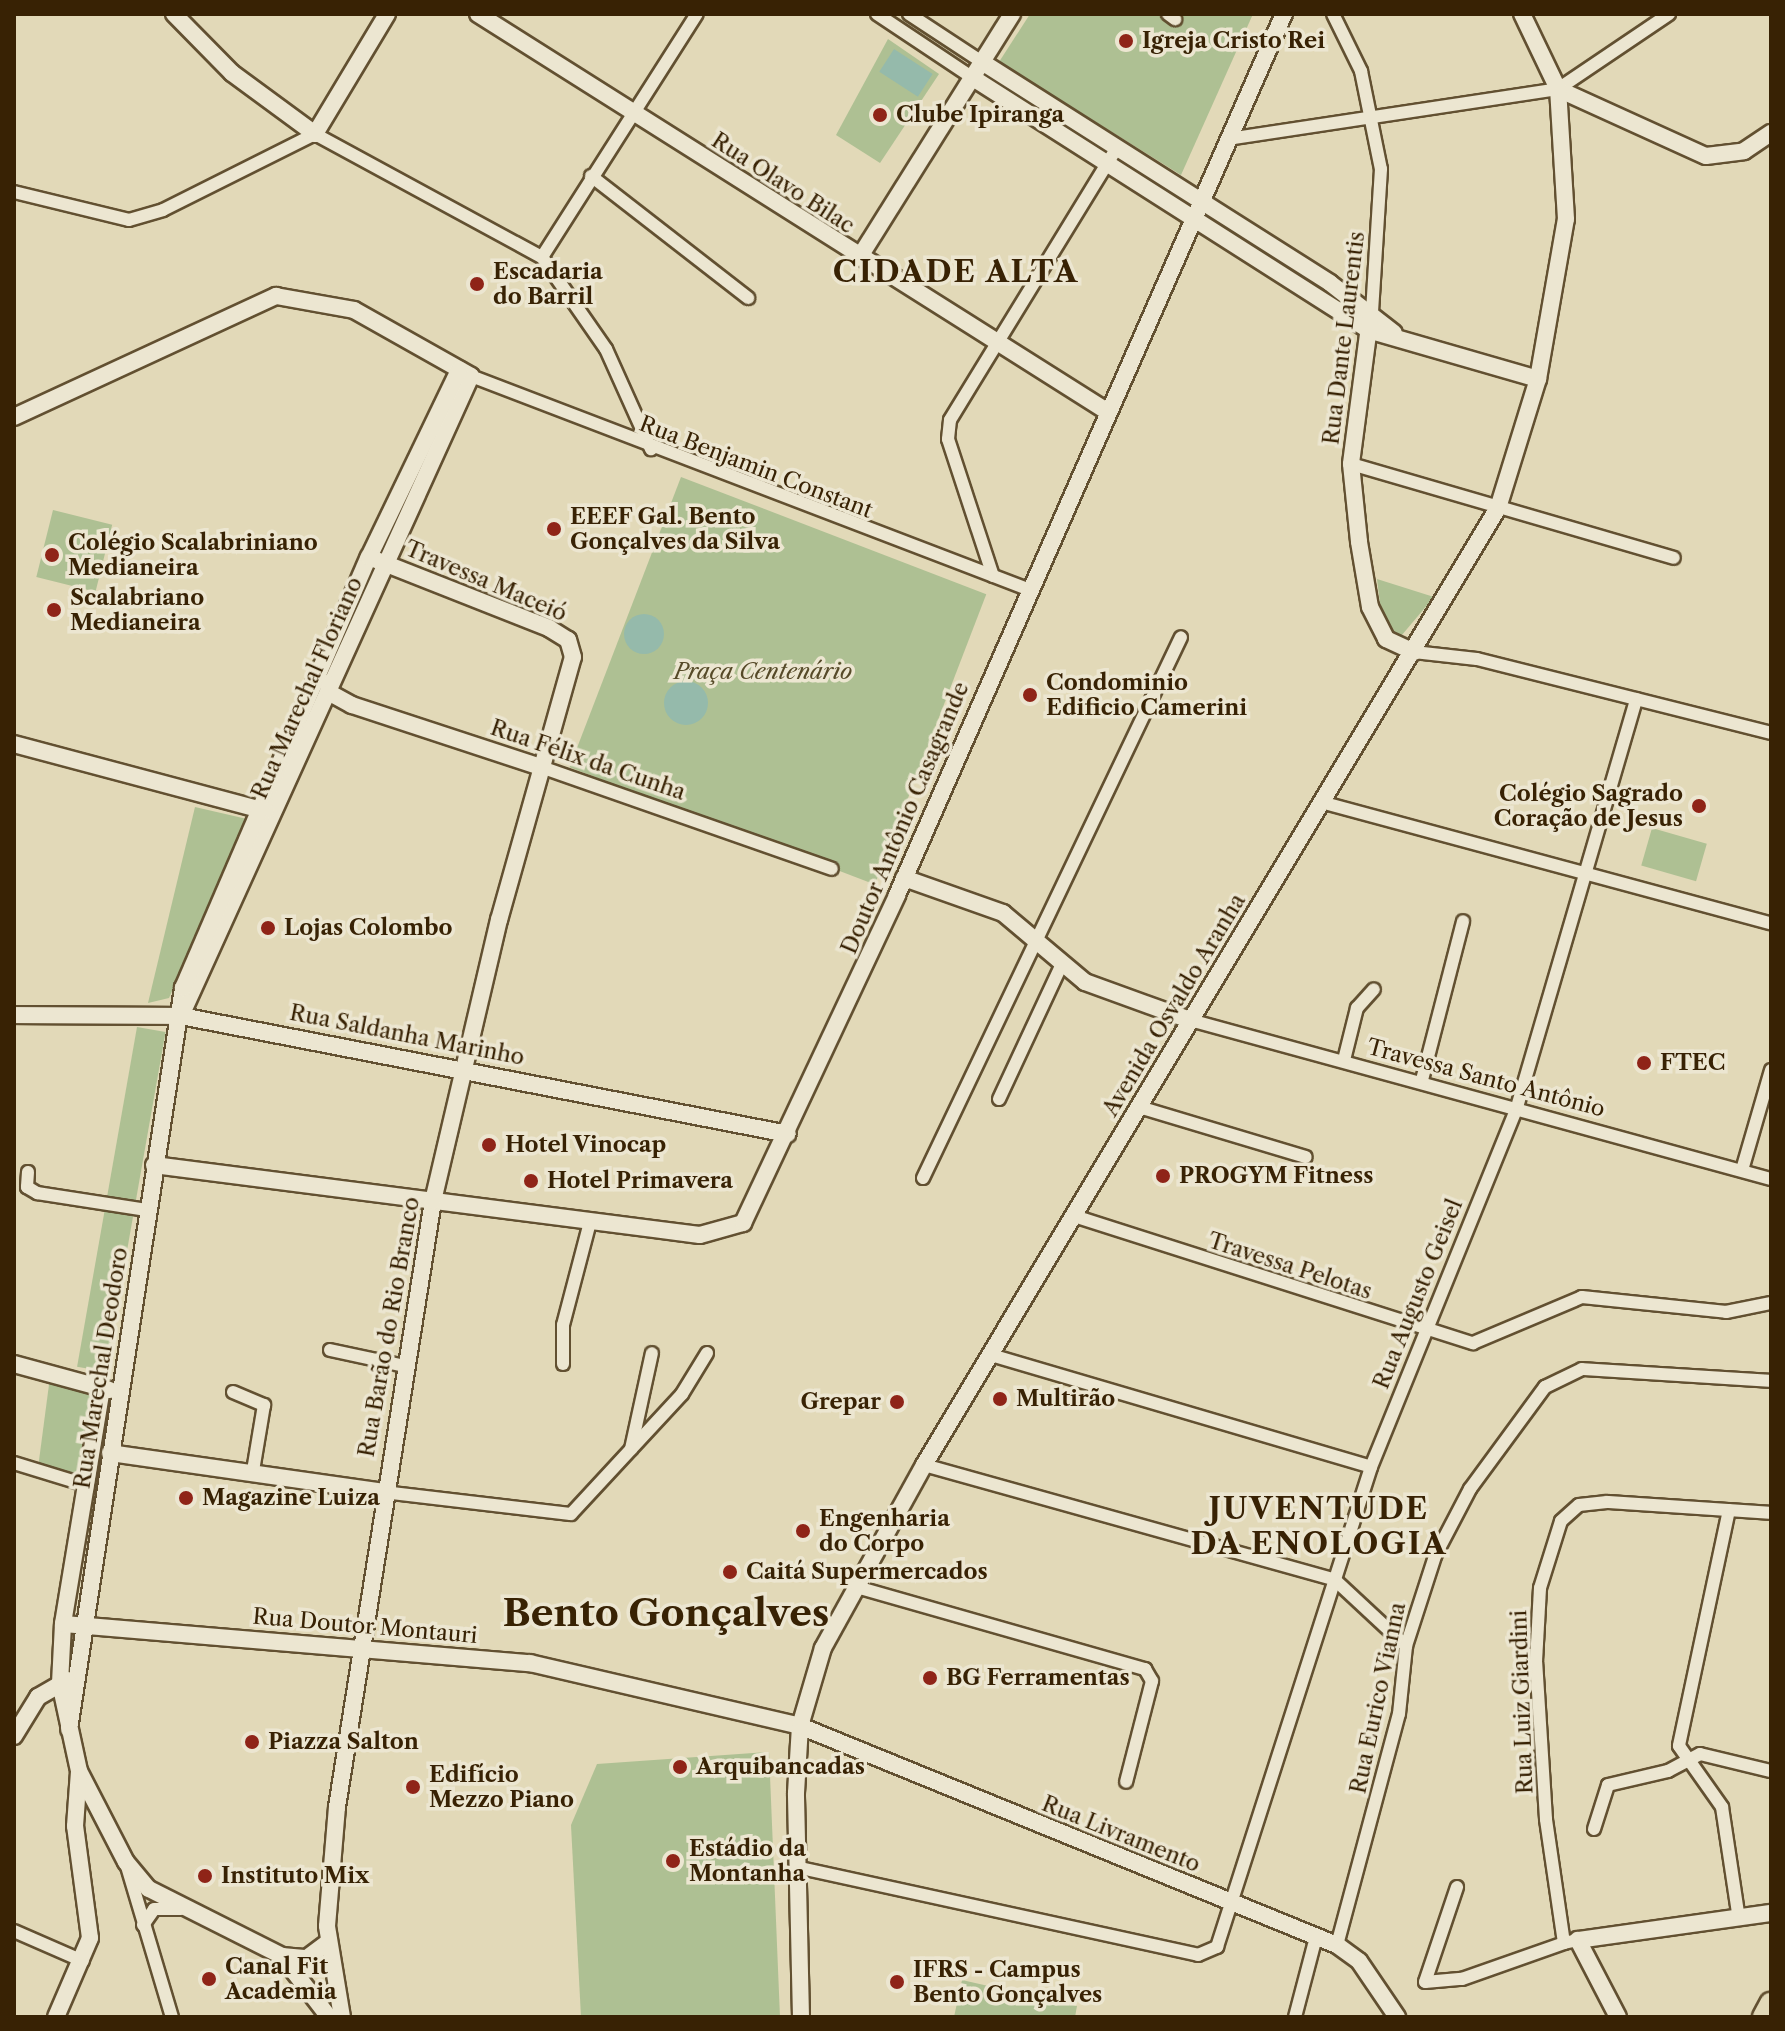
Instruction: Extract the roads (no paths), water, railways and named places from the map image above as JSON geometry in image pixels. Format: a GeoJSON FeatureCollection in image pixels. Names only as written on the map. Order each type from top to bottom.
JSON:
{"type":"FeatureCollection","features":[{"type":"Feature","properties":{"kind":"highway"},"geometry":{"type":"LineString","coordinates":[[1764,2017],[1771,2004]]}},
{"type":"Feature","properties":{"kind":"main road"},"geometry":{"type":"LineString","coordinates":[[174,14],[232,73],[315,134],[387,14]]}},
{"type":"Feature","properties":{"kind":"main road","name":"Rua Olavo Bilac"},"geometry":{"type":"LineString","coordinates":[[478,14],[859,258],[1108,412]]}},
{"type":"Feature","properties":{"kind":"main road"},"geometry":{"type":"LineString","coordinates":[[859,258],[1012,14]]}},
{"type":"Feature","properties":{"kind":"main road","name":"Avenida Osvaldo Aranha"},"geometry":{"type":"LineString","coordinates":[[801,2017],[796,1867],[800,1726],[823,1648],[853,1586],[924,1465],[1498,508],[1538,379],[1566,219],[1558,89],[1522,14]]}},
{"type":"Feature","properties":{"kind":"main road","name":"Doutor Antônio Casagrande"},"geometry":{"type":"LineString","coordinates":[[590,1222],[728,1232],[753,1210],[904,878],[1280,16]]}},
{"type":"Feature","properties":{"kind":"main road"},"geometry":{"type":"LineString","coordinates":[[982,62],[1107,163],[1191,220],[1368,330],[1394,333],[1538,379]]}},
{"type":"Feature","properties":{"kind":"main road"},"geometry":{"type":"LineString","coordinates":[[973,78],[1117,148],[1372,311],[1394,333]]}},
{"type":"Feature","properties":{"kind":"main road"},"geometry":{"type":"LineString","coordinates":[[1558,89],[1706,156],[1744,151],[1771,133]]}},
{"type":"Feature","properties":{"kind":"main road"},"geometry":{"type":"LineString","coordinates":[[14,417],[276,296],[354,310],[465,373]]}},
{"type":"Feature","properties":{"kind":"main road","name":"Rua Dante Laurentis"},"geometry":{"type":"LineString","coordinates":[[1372,311],[1351,464],[1370,607],[1386,639],[1414,652]]}},
{"type":"Feature","properties":{"kind":"main road","name":"Rua Marechal Floriano"},"geometry":{"type":"LineString","coordinates":[[181,1016],[267,811],[326,655],[369,557],[465,373]]}},
{"type":"Feature","properties":{"kind":"main road","name":"Rua Marechal Floriano"},"geometry":{"type":"LineString","coordinates":[[181,1016],[182,995],[267,811],[330,693],[465,373]]}},
{"type":"Feature","properties":{"kind":"main road","name":"Travessa Maceió"},"geometry":{"type":"LineString","coordinates":[[369,557],[549,628],[568,640],[573,657]]}},
{"type":"Feature","properties":{"kind":"main road"},"geometry":{"type":"LineString","coordinates":[[326,655],[330,693]]}},
{"type":"Feature","properties":{"kind":"main road","name":"Rua Barão do Rio Branco"},"geometry":{"type":"LineString","coordinates":[[342,2017],[328,1942],[358,1647],[383,1492],[433,1201],[461,1067],[573,657]]}},
{"type":"Feature","properties":{"kind":"main road","name":"Rua Félix da Cunha"},"geometry":{"type":"LineString","coordinates":[[330,693],[541,767]]}},
{"type":"Feature","properties":{"kind":"main road"},"geometry":{"type":"LineString","coordinates":[[14,744],[267,811]]}},
{"type":"Feature","properties":{"kind":"main road"},"geometry":{"type":"LineString","coordinates":[[904,878],[1003,913],[1038,938],[1061,966],[1190,1020]]}},
{"type":"Feature","properties":{"kind":"main road","name":"Rua Saldanha Marinho"},"geometry":{"type":"LineString","coordinates":[[14,1015],[181,1016],[461,1067],[788,1134]]}},
{"type":"Feature","properties":{"kind":"main road","name":"Rua Marechal Deodoro"},"geometry":{"type":"LineString","coordinates":[[69,1729],[154,1165],[181,1016]]}},
{"type":"Feature","properties":{"kind":"main road"},"geometry":{"type":"LineString","coordinates":[[154,1165],[590,1222]]}},
{"type":"Feature","properties":{"kind":"main road"},"geometry":{"type":"LineString","coordinates":[[14,1364],[119,1391]]}},
{"type":"Feature","properties":{"kind":"main road","name":"Rua Marechal Deodoro"},"geometry":{"type":"LineString","coordinates":[[102,1388],[63,1624],[60,1683],[79,1771],[126,1862]]}},
{"type":"Feature","properties":{"kind":"main road"},"geometry":{"type":"LineString","coordinates":[[110,1453],[253,1471],[383,1492]]}},
{"type":"Feature","properties":{"kind":"main road","name":"Rua Doutor Montauri"},"geometry":{"type":"LineString","coordinates":[[63,1624],[358,1647],[561,1667],[800,1726]]}},
{"type":"Feature","properties":{"kind":"main road"},"geometry":{"type":"LineString","coordinates":[[14,1736],[38,1697],[60,1683],[79,1676]]}},
{"type":"Feature","properties":{"kind":"main road","name":"Rua Livramento"},"geometry":{"type":"LineString","coordinates":[[800,1726],[1337,1945],[1359,1961],[1397,2017]]}},
{"type":"Feature","properties":{"kind":"main road"},"geometry":{"type":"LineString","coordinates":[[56,2017],[83,1961],[91,1914],[76,1834],[79,1771]]}},
{"type":"Feature","properties":{"kind":"main road"},"geometry":{"type":"LineString","coordinates":[[126,1862],[181,1909],[282,1956],[307,1958],[328,1942]]}},
{"type":"Feature","properties":{"kind":"main road"},"geometry":{"type":"LineString","coordinates":[[1618,2017],[1571,1942],[1759,1917]]}},
{"type":"Feature","properties":{"kind":"main road"},"geometry":{"type":"LineString","coordinates":[[282,1956],[329,2017]]}},
{"type":"Feature","properties":{"kind":"street"},"geometry":{"type":"LineString","coordinates":[[542,257],[697,14]]}},
{"type":"Feature","properties":{"kind":"street"},"geometry":{"type":"LineString","coordinates":[[877,14],[973,78]]}},
{"type":"Feature","properties":{"kind":"street"},"geometry":{"type":"LineString","coordinates":[[909,14],[982,62]]}},
{"type":"Feature","properties":{"kind":"street","name":"Rua Dante Laurentis"},"geometry":{"type":"LineString","coordinates":[[1333,14],[1361,71],[1373,119],[1381,208],[1372,311]]}},
{"type":"Feature","properties":{"kind":"street"},"geometry":{"type":"LineString","coordinates":[[1228,139],[1558,89],[1669,14]]}},
{"type":"Feature","properties":{"kind":"street"},"geometry":{"type":"LineString","coordinates":[[14,192],[129,220],[163,210],[315,134],[542,257],[606,349],[651,449]]}},
{"type":"Feature","properties":{"kind":"street"},"geometry":{"type":"LineString","coordinates":[[993,576],[948,439],[955,403],[1117,148]]}},
{"type":"Feature","properties":{"kind":"street"},"geometry":{"type":"LineString","coordinates":[[591,176],[748,298]]}},
{"type":"Feature","properties":{"kind":"street","name":"Rua Benjamin Constant"},"geometry":{"type":"LineString","coordinates":[[465,373],[651,449],[1030,590]]}},
{"type":"Feature","properties":{"kind":"street"},"geometry":{"type":"LineString","coordinates":[[1351,464],[1674,558]]}},
{"type":"Feature","properties":{"kind":"street"},"geometry":{"type":"LineString","coordinates":[[923,1178],[1181,637]]}},
{"type":"Feature","properties":{"kind":"street"},"geometry":{"type":"LineString","coordinates":[[1414,652],[1477,659],[1771,733]]}},
{"type":"Feature","properties":{"kind":"street","name":"Rua Augusto Geisel"},"geometry":{"type":"LineString","coordinates":[[796,1867],[1198,1955],[1217,1947],[1236,1904],[1371,1467],[1423,1332],[1517,1107],[1636,699]]}},
{"type":"Feature","properties":{"kind":"street","name":"Rua Félix da Cunha"},"geometry":{"type":"LineString","coordinates":[[541,767],[832,869]]}},
{"type":"Feature","properties":{"kind":"street"},"geometry":{"type":"LineString","coordinates":[[1321,802],[1588,871],[1771,923]]}},
{"type":"Feature","properties":{"kind":"street"},"geometry":{"type":"LineString","coordinates":[[1422,1080],[1463,921]]}},
{"type":"Feature","properties":{"kind":"street"},"geometry":{"type":"LineString","coordinates":[[999,1099],[1061,966]]}},
{"type":"Feature","properties":{"kind":"street"},"geometry":{"type":"LineString","coordinates":[[1344,1060],[1357,1008],[1374,989]]}},
{"type":"Feature","properties":{"kind":"street","name":"Travessa Santo Antônio"},"geometry":{"type":"LineString","coordinates":[[1190,1020],[1422,1080],[1771,1179]]}},
{"type":"Feature","properties":{"kind":"street"},"geometry":{"type":"LineString","coordinates":[[1742,1170],[1771,1070]]}},
{"type":"Feature","properties":{"kind":"street"},"geometry":{"type":"LineString","coordinates":[[1139,1107],[1306,1157]]}},
{"type":"Feature","properties":{"kind":"street"},"geometry":{"type":"LineString","coordinates":[[28,1172],[27,1187],[37,1193],[147,1210]]}},
{"type":"Feature","properties":{"kind":"street","name":"Travessa Pelotas"},"geometry":{"type":"LineString","coordinates":[[1074,1216],[1423,1332],[1485,1342],[1582,1297],[1726,1312],[1771,1303]]}},
{"type":"Feature","properties":{"kind":"street"},"geometry":{"type":"LineString","coordinates":[[563,1364],[563,1325],[590,1222]]}},
{"type":"Feature","properties":{"kind":"street"},"geometry":{"type":"LineString","coordinates":[[330,1350],[405,1366]]}},
{"type":"Feature","properties":{"kind":"street"},"geometry":{"type":"LineString","coordinates":[[631,1452],[652,1353]]}},
{"type":"Feature","properties":{"kind":"street"},"geometry":{"type":"LineString","coordinates":[[383,1492],[571,1514],[631,1452],[707,1353]]}},
{"type":"Feature","properties":{"kind":"street"},"geometry":{"type":"LineString","coordinates":[[991,1355],[1371,1467]]}},
{"type":"Feature","properties":{"kind":"street","name":"Rua Eurico Vianna"},"geometry":{"type":"LineString","coordinates":[[1337,1945],[1399,1714],[1406,1646],[1455,1514],[1559,1374],[1599,1368],[1771,1381]]}},
{"type":"Feature","properties":{"kind":"street"},"geometry":{"type":"LineString","coordinates":[[233,1392],[264,1405],[253,1471]]}},
{"type":"Feature","properties":{"kind":"street"},"geometry":{"type":"LineString","coordinates":[[14,1463],[86,1485]]}},
{"type":"Feature","properties":{"kind":"street"},"geometry":{"type":"LineString","coordinates":[[924,1465],[1335,1580],[1406,1646]]}},
{"type":"Feature","properties":{"kind":"street","name":"Rua Luiz Giardini"},"geometry":{"type":"LineString","coordinates":[[1571,1942],[1546,1819],[1536,1662],[1540,1588],[1553,1539],[1570,1510],[1593,1503],[1771,1513]]}},
{"type":"Feature","properties":{"kind":"street"},"geometry":{"type":"LineString","coordinates":[[1729,1510],[1680,1739],[1686,1762],[1722,1807],[1759,1917]]}},
{"type":"Feature","properties":{"kind":"street"},"geometry":{"type":"LineString","coordinates":[[853,1586],[1145,1669],[1152,1681],[1126,1782]]}},
{"type":"Feature","properties":{"kind":"street"},"geometry":{"type":"LineString","coordinates":[[1594,1829],[1608,1785],[1706,1753],[1771,1771]]}},
{"type":"Feature","properties":{"kind":"street"},"geometry":{"type":"LineString","coordinates":[[126,1862],[172,2017]]}},
{"type":"Feature","properties":{"kind":"street"},"geometry":{"type":"LineString","coordinates":[[1457,1887],[1425,1982],[1462,1979],[1571,1942]]}},
{"type":"Feature","properties":{"kind":"street"},"geometry":{"type":"LineString","coordinates":[[143,1925],[154,1909],[181,1909]]}},
{"type":"Feature","properties":{"kind":"street"},"geometry":{"type":"LineString","coordinates":[[14,1931],[83,1961]]}},
{"type":"Feature","properties":{"kind":"street"},"geometry":{"type":"LineString","coordinates":[[1295,2017],[1316,1937]]}},
{"type":"Feature","properties":{"kind":"place","name":"Igreja Cristo Rei"},"geometry":{"type":"Point","coordinates":[1126,41]}},
{"type":"Feature","properties":{"kind":"place","name":"Clube Ipiranga"},"geometry":{"type":"Point","coordinates":[880,115]}},
{"type":"Feature","properties":{"kind":"place","name":"Escadaria do Barril"},"geometry":{"type":"Point","coordinates":[477,284]}},
{"type":"Feature","properties":{"kind":"place","name":"EEEF Gal. Bento Gonçalves da Silva"},"geometry":{"type":"Point","coordinates":[554,529]}},
{"type":"Feature","properties":{"kind":"place","name":"Colégio Scalabriniano Medianeira"},"geometry":{"type":"Point","coordinates":[52,555]}},
{"type":"Feature","properties":{"kind":"place","name":"Scalabriano Medianeira"},"geometry":{"type":"Point","coordinates":[54,610]}},
{"type":"Feature","properties":{"kind":"place","name":"Condominio Edificio Camerini"},"geometry":{"type":"Point","coordinates":[1030,695]}},
{"type":"Feature","properties":{"kind":"place","name":"Colégio Sagrado Coração de Jesus"},"geometry":{"type":"Point","coordinates":[1699,806]}},
{"type":"Feature","properties":{"kind":"place","name":"Lojas Colombo"},"geometry":{"type":"Point","coordinates":[268,928]}},
{"type":"Feature","properties":{"kind":"place","name":"FTEC"},"geometry":{"type":"Point","coordinates":[1644,1063]}},
{"type":"Feature","properties":{"kind":"place","name":"Hotel Vinocap"},"geometry":{"type":"Point","coordinates":[489,1145]}},
{"type":"Feature","properties":{"kind":"place","name":"PROGYM Fitness"},"geometry":{"type":"Point","coordinates":[1163,1176]}},
{"type":"Feature","properties":{"kind":"place","name":"Hotel Primavera"},"geometry":{"type":"Point","coordinates":[531,1181]}},
{"type":"Feature","properties":{"kind":"place","name":"Multirão"},"geometry":{"type":"Point","coordinates":[1000,1399]}},
{"type":"Feature","properties":{"kind":"place","name":"Grepar"},"geometry":{"type":"Point","coordinates":[897,1402]}},
{"type":"Feature","properties":{"kind":"place","name":"Magazine Luiza"},"geometry":{"type":"Point","coordinates":[186,1498]}},
{"type":"Feature","properties":{"kind":"place","name":"Engenharia do Corpo"},"geometry":{"type":"Point","coordinates":[803,1531]}},
{"type":"Feature","properties":{"kind":"place","name":"Caitá Supermercados"},"geometry":{"type":"Point","coordinates":[730,1572]}},
{"type":"Feature","properties":{"kind":"place","name":"BG Ferramentas"},"geometry":{"type":"Point","coordinates":[930,1678]}},
{"type":"Feature","properties":{"kind":"place","name":"Piazza Salton"},"geometry":{"type":"Point","coordinates":[252,1742]}},
{"type":"Feature","properties":{"kind":"place","name":"Arquibancadas"},"geometry":{"type":"Point","coordinates":[680,1767]}},
{"type":"Feature","properties":{"kind":"place","name":"Edifício Mezzo Piano"},"geometry":{"type":"Point","coordinates":[413,1787]}},
{"type":"Feature","properties":{"kind":"place","name":"Estádio da Montanha"},"geometry":{"type":"Point","coordinates":[673,1861]}},
{"type":"Feature","properties":{"kind":"place","name":"Instituto Mix"},"geometry":{"type":"Point","coordinates":[205,1876]}},
{"type":"Feature","properties":{"kind":"place","name":"Canal Fit Academia"},"geometry":{"type":"Point","coordinates":[209,1979]}},
{"type":"Feature","properties":{"kind":"place","name":"IFRS - Campus Bento Gonçalves"},"geometry":{"type":"Point","coordinates":[897,1982]}},
{"type":"Feature","properties":{"kind":"district","name":"CIDADE ALTA"},"geometry":{"type":"Point","coordinates":[956,272]}},
{"type":"Feature","properties":{"kind":"district","name":"JUVENTUDE DA ENOLOGIA"},"geometry":{"type":"Point","coordinates":[1319,1526]}},
{"type":"Feature","properties":{"kind":"district","name":"Bento Gonçalves"},"geometry":{"type":"Point","coordinates":[666,1613]}},
{"type":"Feature","properties":{"kind":"park label","name":"Praça Centenário"},"geometry":{"type":"Point","coordinates":[763,672]}}]}
